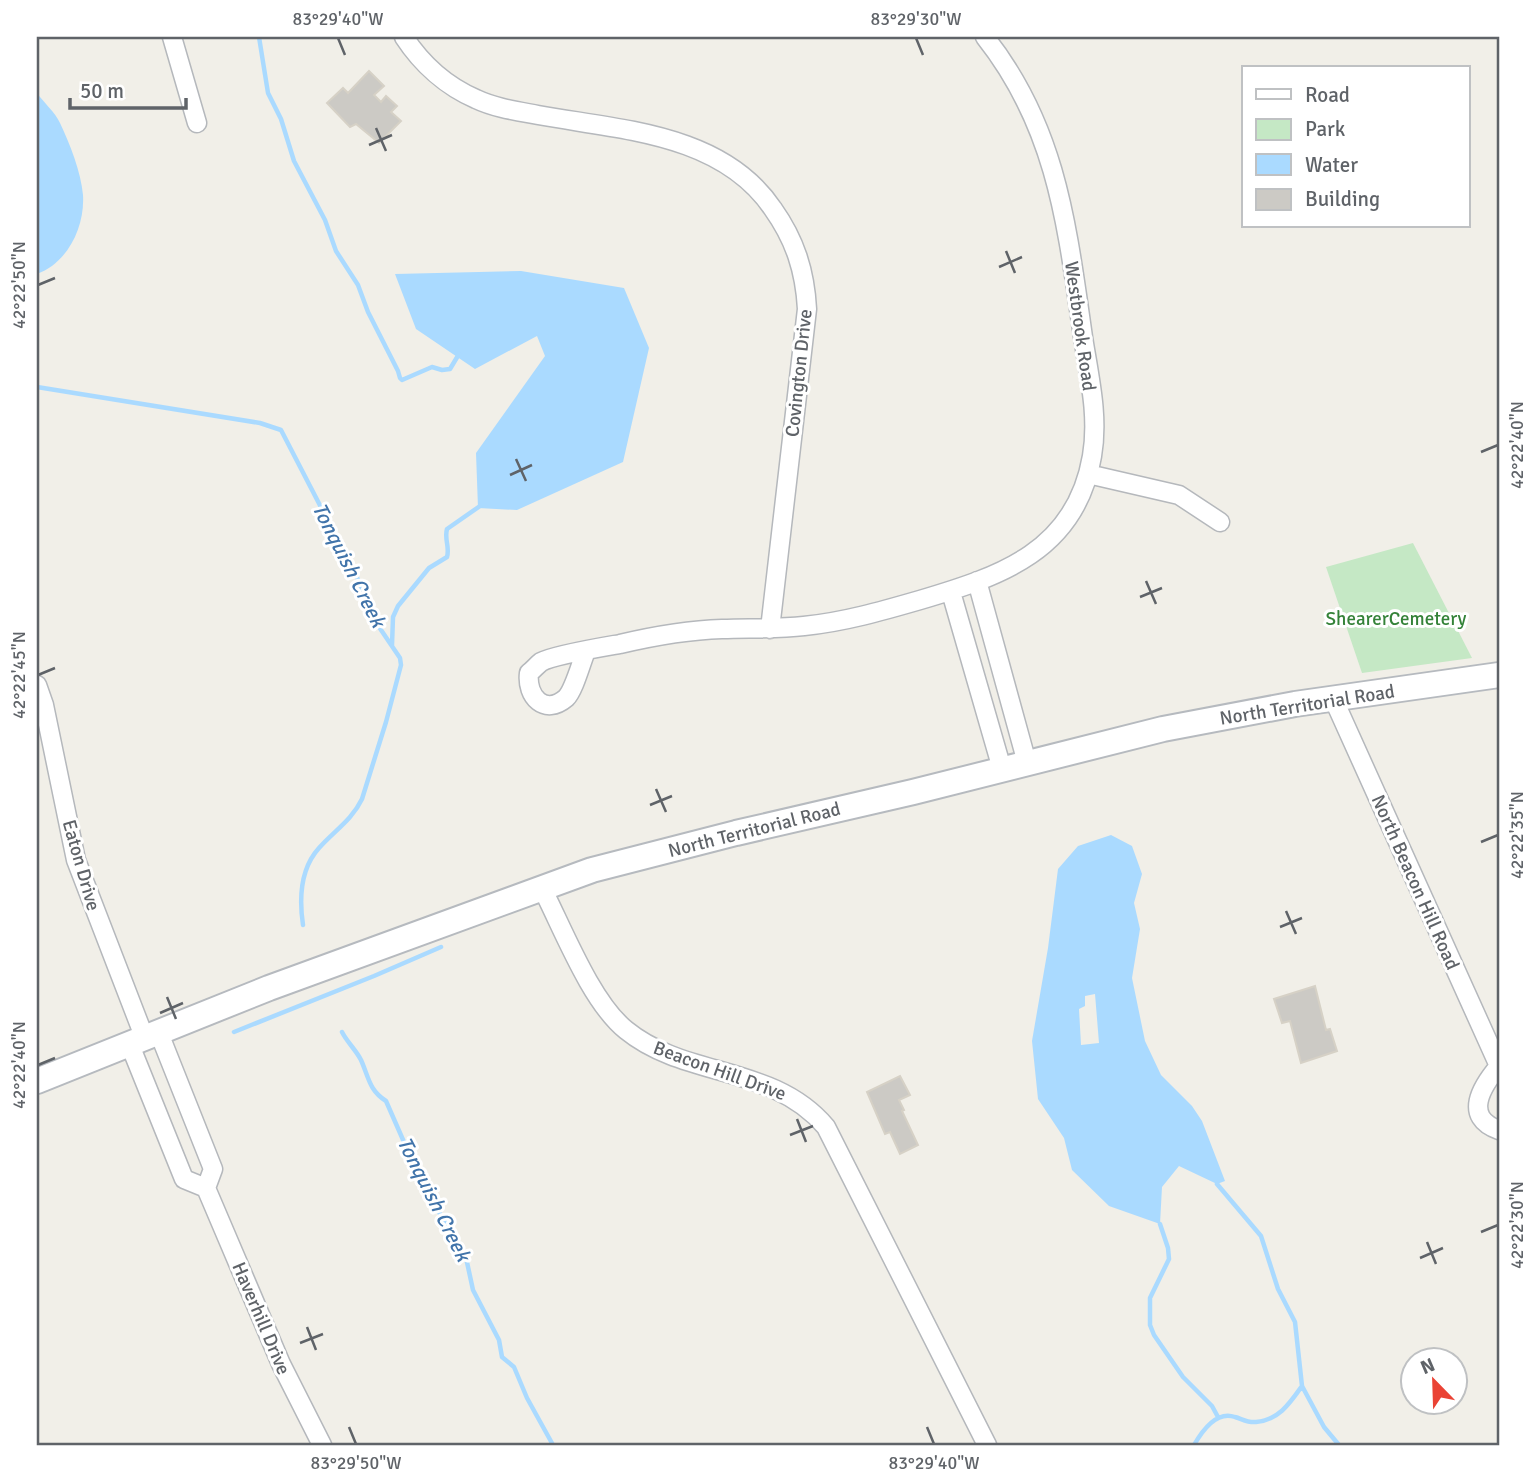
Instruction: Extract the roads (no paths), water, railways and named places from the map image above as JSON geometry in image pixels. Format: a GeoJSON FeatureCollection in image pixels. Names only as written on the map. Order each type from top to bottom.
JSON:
{"type":"FeatureCollection","features":[{"type":"Feature","properties":{"kind":"main road","name":"North Territorial Road"},"geometry":{"type":"LineString","coordinates":[[37,1081],[269,988],[592,870],[736,832],[1163,729],[1333,698],[1499,675]]}},
{"type":"Feature","properties":{"kind":"street"},"geometry":{"type":"LineString","coordinates":[[172,37],[197,123]]}},
{"type":"Feature","properties":{"kind":"street","name":"Covington Drive"},"geometry":{"type":"LineString","coordinates":[[404,37],[434,72],[450,85],[477,100],[507,109],[667,139],[700,149],[748,180],[768,200],[784,224],[802,266],[807,309],[770,629]]}},
{"type":"Feature","properties":{"kind":"street","name":"Westbrook Road"},"geometry":{"type":"LineString","coordinates":[[586,651],[685,632],[770,629],[839,622],[951,592],[1010,568],[1046,542],[1071,510],[1088,474],[1094,443],[1094,414],[1071,259],[1056,179],[1032,112],[1015,80],[985,37]]}},
{"type":"Feature","properties":{"kind":"street"},"geometry":{"type":"LineString","coordinates":[[1088,474],[1179,495],[1220,522]]}},
{"type":"Feature","properties":{"kind":"street"},"geometry":{"type":"LineString","coordinates":[[977,581],[1027,763]]}},
{"type":"Feature","properties":{"kind":"street"},"geometry":{"type":"LineString","coordinates":[[951,592],[1002,769]]}},
{"type":"Feature","properties":{"kind":"street","name":"Eaton Drive"},"geometry":{"type":"LineString","coordinates":[[37,685],[44,705],[76,860],[145,1039]]}},
{"type":"Feature","properties":{"kind":"street","name":"North Beacon Hill Road"},"geometry":{"type":"LineString","coordinates":[[1333,698],[1499,1066],[1480,1093],[1479,1111],[1488,1126],[1499,1130]]}},
{"type":"Feature","properties":{"kind":"street","name":"Beacon Hill Drive"},"geometry":{"type":"LineString","coordinates":[[542,888],[595,993],[608,1013],[625,1030],[672,1055],[784,1092],[807,1107],[826,1127],[987,1445]]}},
{"type":"Feature","properties":{"kind":"street"},"geometry":{"type":"LineString","coordinates":[[145,1039],[184,1179],[206,1188]]}},
{"type":"Feature","properties":{"kind":"street","name":"Haverhill Drive"},"geometry":{"type":"LineString","coordinates":[[145,1039],[213,1169],[206,1188],[281,1364],[322,1445]]}},
{"type":"Feature","properties":{"kind":"water"},"geometry":{"type":"Polygon","coordinates":[[[37,93],[64,131],[82,186],[83,207],[72,243],[57,262],[37,274],[37,93]]]}},
{"type":"Feature","properties":{"kind":"water"},"geometry":{"type":"Polygon","coordinates":[[[521,271],[624,288],[649,348],[623,462],[517,510],[478,508],[476,453],[545,356],[537,336],[475,369],[416,329],[395,274],[521,271]]]}},
{"type":"Feature","properties":{"kind":"water"},"geometry":{"type":"Polygon","coordinates":[[[1111,835],[1132,846],[1142,874],[1134,903],[1140,929],[1132,978],[1145,1041],[1161,1075],[1192,1106],[1202,1121],[1225,1181],[1217,1184],[1179,1166],[1162,1187],[1160,1224],[1109,1206],[1072,1170],[1064,1138],[1038,1099],[1032,1041],[1058,869],[1078,846],[1111,835]],[[1095,994],[1085,996],[1085,1006],[1079,1009],[1081,1045],[1099,1043],[1095,994]]]}},
{"type":"Feature","properties":{"kind":"waterway"},"geometry":{"type":"LineString","coordinates":[[259,37],[268,93],[281,119],[294,161],[325,220],[336,251],[358,285],[400,378],[402,380],[432,367],[450,369],[459,354]]}},
{"type":"Feature","properties":{"kind":"waterway","name":"Tonquish Creek"},"geometry":{"type":"LineString","coordinates":[[37,387],[260,423],[281,430],[355,573],[377,624],[400,658],[401,665],[386,722],[362,799],[348,819],[319,848],[308,865],[301,894],[303,925]]}},
{"type":"Feature","properties":{"kind":"waterway"},"geometry":{"type":"LineString","coordinates":[[392,645],[393,617],[398,606],[429,568],[447,557],[447,529],[480,506]]}},
{"type":"Feature","properties":{"kind":"waterway"},"geometry":{"type":"LineString","coordinates":[[234,1032],[441,947]]}},
{"type":"Feature","properties":{"kind":"waterway","name":"Tonquish Creek"},"geometry":{"type":"LineString","coordinates":[[342,1032],[361,1060],[373,1088],[386,1101],[425,1190],[465,1253],[473,1290],[499,1340],[502,1357],[514,1367],[527,1398],[553,1445]]}},
{"type":"Feature","properties":{"kind":"waterway"},"geometry":{"type":"LineString","coordinates":[[1217,1184],[1261,1236],[1278,1289],[1295,1322],[1302,1386],[1324,1427],[1339,1445]]}},
{"type":"Feature","properties":{"kind":"waterway"},"geometry":{"type":"LineString","coordinates":[[1160,1224],[1169,1259],[1150,1298],[1150,1325],[1183,1377],[1212,1406],[1218,1417]]}},
{"type":"Feature","properties":{"kind":"waterway","name":"Tonquish Creek"},"geometry":{"type":"LineString","coordinates":[[1194,1445],[1205,1428],[1222,1416],[1253,1422],[1271,1418],[1288,1404],[1302,1386]]}},
{"type":"Feature","properties":{"kind":"park label","name":"ShearerCemetery"},"geometry":{"type":"Point","coordinates":[1396,618]}}]}
